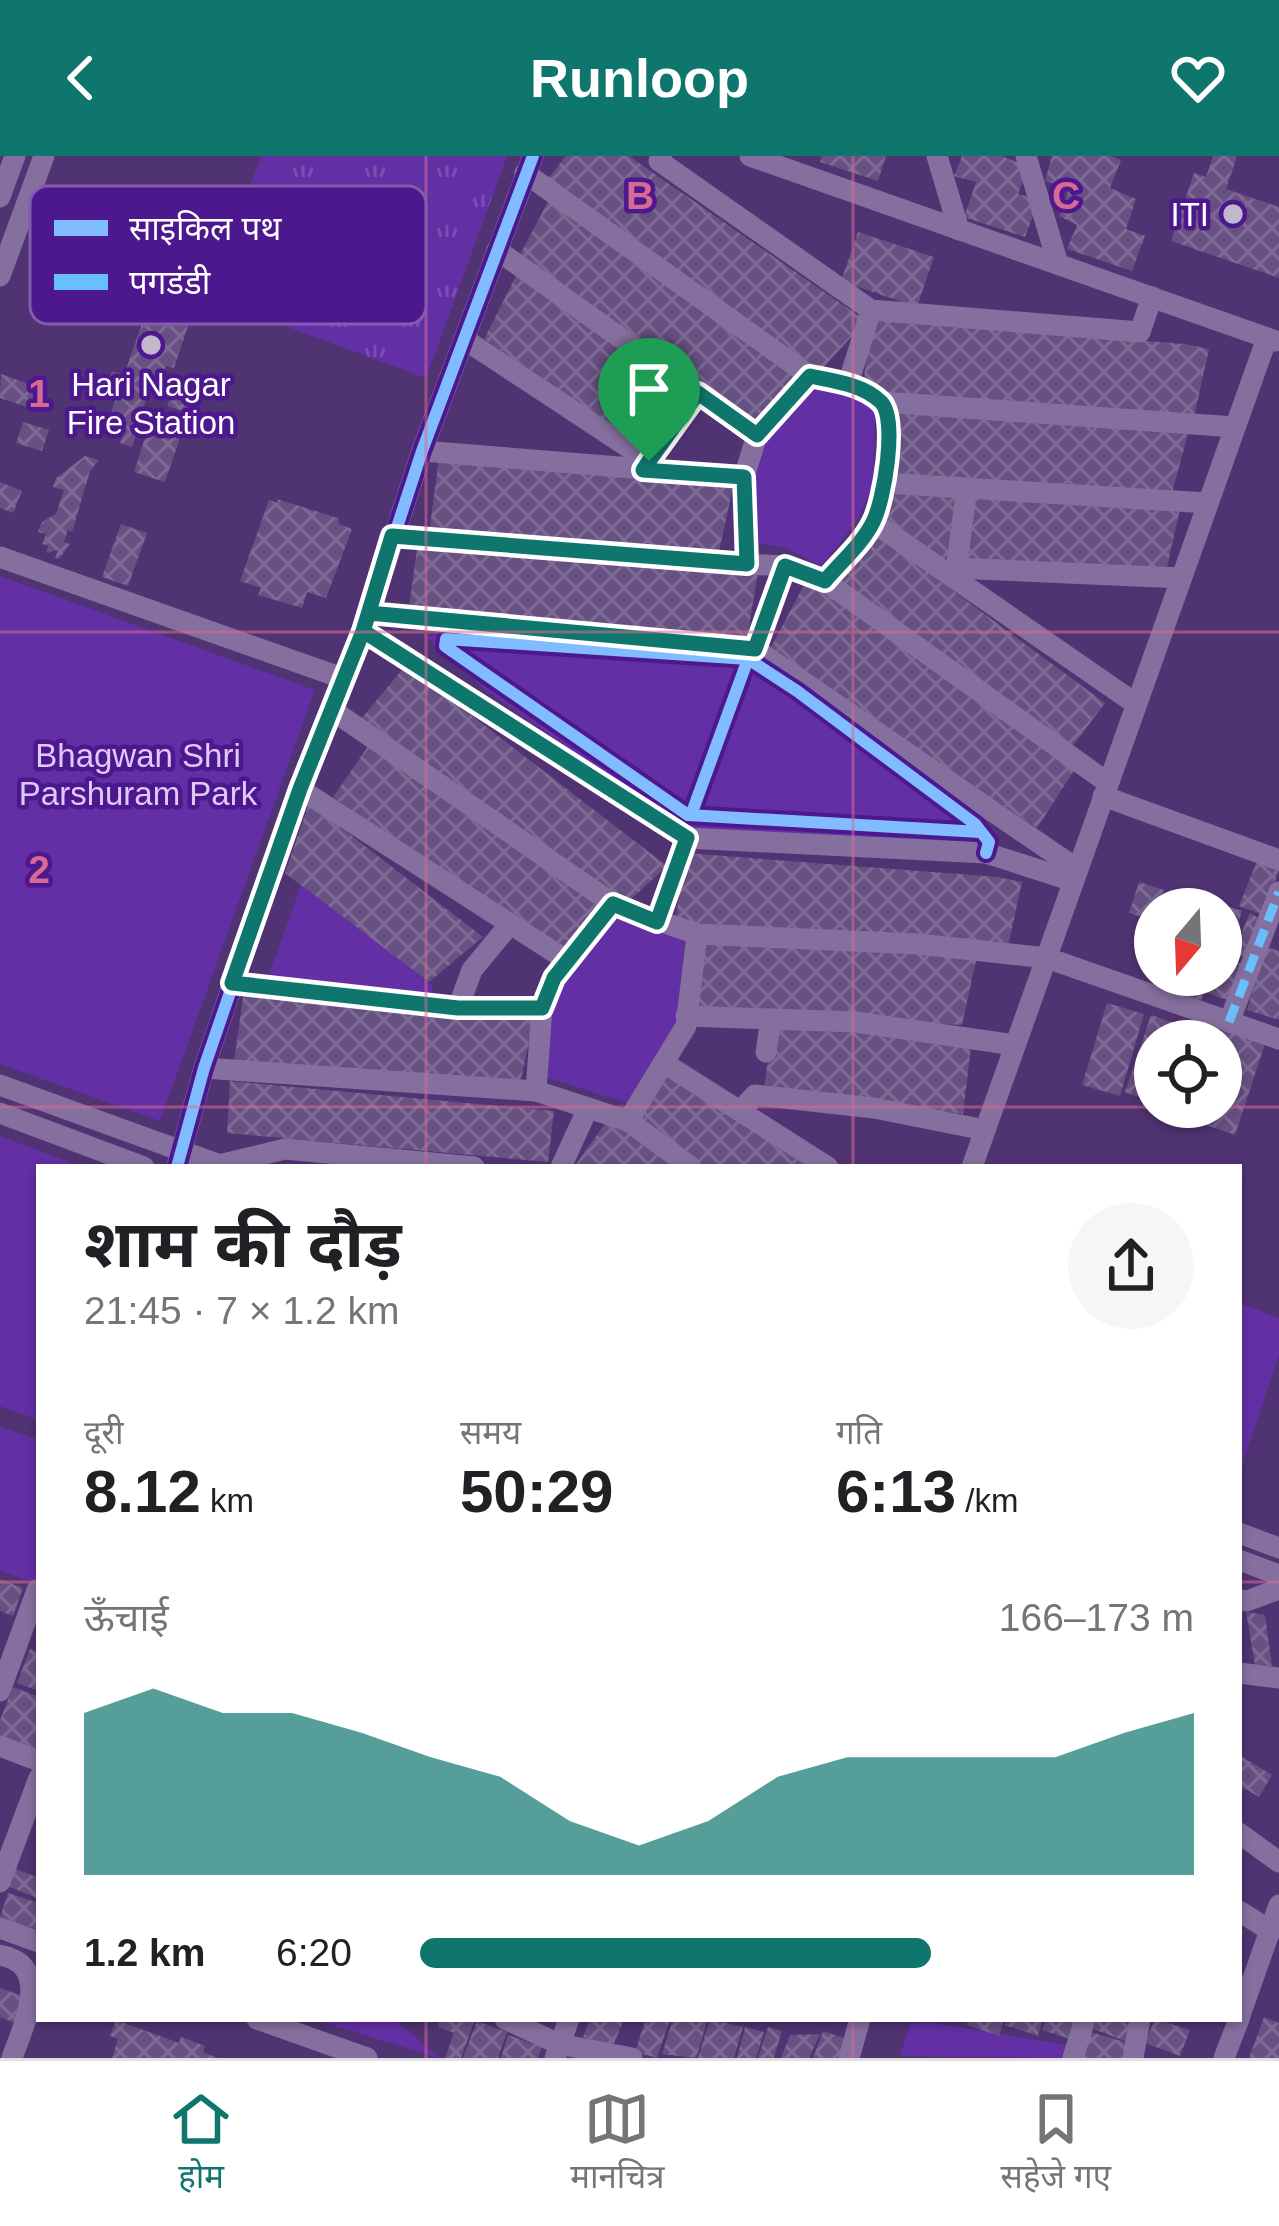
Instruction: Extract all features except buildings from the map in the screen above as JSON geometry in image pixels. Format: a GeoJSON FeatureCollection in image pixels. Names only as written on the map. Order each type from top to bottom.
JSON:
{"type":"FeatureCollection","features":[{"type":"Feature","properties":{"kind":"street"},"geometry":{"type":"LineString","coordinates":[[0,197],[15,156]]}},
{"type":"Feature","properties":{"kind":"street"},"geometry":{"type":"LineString","coordinates":[[33,186],[44,156]]}},
{"type":"Feature","properties":{"kind":"street"},"geometry":{"type":"LineString","coordinates":[[661,156],[659,161],[871,310],[1141,332],[1152,297]]}},
{"type":"Feature","properties":{"kind":"street"},"geometry":{"type":"LineString","coordinates":[[750,156],[1273,340],[1235,427],[973,1164]]}},
{"type":"Feature","properties":{"kind":"street"},"geometry":{"type":"LineString","coordinates":[[937,156],[959,230]]}},
{"type":"Feature","properties":{"kind":"street"},"geometry":{"type":"LineString","coordinates":[[1026,156],[1058,264]]}},
{"type":"Feature","properties":{"kind":"street"},"geometry":{"type":"LineString","coordinates":[[180,1159],[204,1068],[300,789],[345,680],[422,451],[529,165],[810,376],[848,384],[882,402],[1235,427]]}},
{"type":"Feature","properties":{"kind":"street"},"geometry":{"type":"LineString","coordinates":[[0,276],[30,194]]}},
{"type":"Feature","properties":{"kind":"street"},"geometry":{"type":"LineString","coordinates":[[497,250],[757,435]]}},
{"type":"Feature","properties":{"kind":"street"},"geometry":{"type":"LineString","coordinates":[[848,384],[871,310]]}},
{"type":"Feature","properties":{"kind":"street"},"geometry":{"type":"LineString","coordinates":[[464,339],[646,466]]}},
{"type":"Feature","properties":{"kind":"street"},"geometry":{"type":"LineString","coordinates":[[747,564],[744,477],[757,435],[810,376]]}},
{"type":"Feature","properties":{"kind":"street"},"geometry":{"type":"LineString","coordinates":[[646,466],[698,393]]}},
{"type":"Feature","properties":{"kind":"street"},"geometry":{"type":"LineString","coordinates":[[825,581],[873,522],[884,483],[890,420],[882,402]]}},
{"type":"Feature","properties":{"kind":"street"},"geometry":{"type":"LineString","coordinates":[[422,451],[744,477]]}},
{"type":"Feature","properties":{"kind":"street"},"geometry":{"type":"LineString","coordinates":[[884,483],[1208,503]]}},
{"type":"Feature","properties":{"kind":"street"},"geometry":{"type":"LineString","coordinates":[[955,573],[967,488]]}},
{"type":"Feature","properties":{"kind":"street"},"geometry":{"type":"LineString","coordinates":[[873,522],[955,573],[1136,704]]}},
{"type":"Feature","properties":{"kind":"street"},"geometry":{"type":"LineString","coordinates":[[392,536],[785,566],[825,581],[1106,790],[1279,860]]}},
{"type":"Feature","properties":{"kind":"street"},"geometry":{"type":"LineString","coordinates":[[0,557],[345,680]]}},
{"type":"Feature","properties":{"kind":"street"},"geometry":{"type":"LineString","coordinates":[[755,649],[785,566]]}},
{"type":"Feature","properties":{"kind":"street"},"geometry":{"type":"LineString","coordinates":[[955,573],[1181,578]]}},
{"type":"Feature","properties":{"kind":"street"},"geometry":{"type":"LineString","coordinates":[[366,622],[755,649],[1075,875]]}},
{"type":"Feature","properties":{"kind":"street"},"geometry":{"type":"LineString","coordinates":[[366,622],[687,838],[986,853],[1075,875]]}},
{"type":"Feature","properties":{"kind":"street"},"geometry":{"type":"LineString","coordinates":[[332,710],[613,904],[657,922],[697,934],[918,944],[1046,958],[1223,1020]]}},
{"type":"Feature","properties":{"kind":"street"},"geometry":{"type":"LineString","coordinates":[[300,789],[568,961]]}},
{"type":"Feature","properties":{"kind":"street"},"geometry":{"type":"LineString","coordinates":[[657,922],[687,838]]}},
{"type":"Feature","properties":{"kind":"street"},"geometry":{"type":"LineString","coordinates":[[1230,1020],[1279,892]]}},
{"type":"Feature","properties":{"kind":"street"},"geometry":{"type":"LineString","coordinates":[[536,1090],[542,1008],[554,978],[613,904]]}},
{"type":"Feature","properties":{"kind":"street"},"geometry":{"type":"LineString","coordinates":[[458,1008],[472,970],[510,924]]}},
{"type":"Feature","properties":{"kind":"street"},"geometry":{"type":"LineString","coordinates":[[628,1121],[686,1026],[697,934]]}},
{"type":"Feature","properties":{"kind":"street"},"geometry":{"type":"LineString","coordinates":[[232,983],[458,1008],[542,1008]]}},
{"type":"Feature","properties":{"kind":"street"},"geometry":{"type":"LineString","coordinates":[[686,1016],[856,1022],[1015,1045]]}},
{"type":"Feature","properties":{"kind":"street"},"geometry":{"type":"LineString","coordinates":[[748,1103],[771,1019]]}},
{"type":"Feature","properties":{"kind":"street"},"geometry":{"type":"LineString","coordinates":[[1242,1027],[1279,1040]]}},
{"type":"Feature","properties":{"kind":"street"},"geometry":{"type":"LineString","coordinates":[[664,1063],[748,1103],[824,1164]]}},
{"type":"Feature","properties":{"kind":"street"},"geometry":{"type":"LineString","coordinates":[[204,1068],[536,1090],[628,1121],[687,1164]]}},
{"type":"Feature","properties":{"kind":"street"},"geometry":{"type":"LineString","coordinates":[[0,1085],[180,1159],[211,1164]]}},
{"type":"Feature","properties":{"kind":"street"},"geometry":{"type":"LineString","coordinates":[[748,1103],[874,1108],[985,1130]]}},
{"type":"Feature","properties":{"kind":"street"},"geometry":{"type":"LineString","coordinates":[[562,1164],[588,1108]]}},
{"type":"Feature","properties":{"kind":"street"},"geometry":{"type":"LineString","coordinates":[[0,1113],[136,1164]]}},
{"type":"Feature","properties":{"kind":"street"},"geometry":{"type":"LineString","coordinates":[[230,1164],[285,1149],[442,1164]]}},
{"type":"Feature","properties":{"kind":"street"},"geometry":{"type":"LineString","coordinates":[[1242,1534],[1279,1548]]}},
{"type":"Feature","properties":{"kind":"street"},"geometry":{"type":"LineString","coordinates":[[1242,1561],[1279,1575]]}},
{"type":"Feature","properties":{"kind":"street"},"geometry":{"type":"LineString","coordinates":[[1242,1600],[1279,1589]]}},
{"type":"Feature","properties":{"kind":"street"},"geometry":{"type":"LineString","coordinates":[[0,1690],[36,1594]]}},
{"type":"Feature","properties":{"kind":"street"},"geometry":{"type":"LineString","coordinates":[[1242,1673],[1279,1678]]}},
{"type":"Feature","properties":{"kind":"street"},"geometry":{"type":"LineString","coordinates":[[0,1746],[36,1760]]}},
{"type":"Feature","properties":{"kind":"street"},"geometry":{"type":"LineString","coordinates":[[0,1882],[36,1786]]}},
{"type":"Feature","properties":{"kind":"street"},"geometry":{"type":"LineString","coordinates":[[1242,1835],[1279,1862]]}},
{"type":"Feature","properties":{"kind":"street"},"geometry":{"type":"LineString","coordinates":[[1242,2010],[1279,1905]]}},
{"type":"Feature","properties":{"kind":"street"},"geometry":{"type":"LineString","coordinates":[[1242,1913],[1271,1931]]}},
{"type":"Feature","properties":{"kind":"street"},"geometry":{"type":"LineString","coordinates":[[0,1928],[36,1941]]}},
{"type":"Feature","properties":{"kind":"street"},"geometry":{"type":"LineString","coordinates":[[0,1955],[10,1956],[36,1991],[12,2058]]}},
{"type":"Feature","properties":{"kind":"street"},"geometry":{"type":"LineString","coordinates":[[265,2022],[367,2058]]}},
{"type":"Feature","properties":{"kind":"street"},"geometry":{"type":"LineString","coordinates":[[510,2022],[557,2051],[632,2058]]}},
{"type":"Feature","properties":{"kind":"street"},"geometry":{"type":"LineString","coordinates":[[557,2051],[568,2022]]}},
{"type":"Feature","properties":{"kind":"street"},"geometry":{"type":"LineString","coordinates":[[849,2058],[858,2022]]}},
{"type":"Feature","properties":{"kind":"street"},"geometry":{"type":"LineString","coordinates":[[1073,2058],[1084,2022]]}},
{"type":"Feature","properties":{"kind":"street"},"geometry":{"type":"LineString","coordinates":[[1133,2058],[1139,2022]]}},
{"type":"Feature","properties":{"kind":"street"},"geometry":{"type":"LineString","coordinates":[[1224,2058],[1238,2022]]}},
{"type":"Feature","properties":{"kind":"green space"},"geometry":{"type":"Polygon","coordinates":[[[261,156],[507,156],[426,378],[280,324],[426,324],[426,186],[250,186],[261,156]]]}},
{"type":"Feature","properties":{"kind":"green space"},"geometry":{"type":"Polygon","coordinates":[[[812,384],[845,391],[875,405],[874,485],[855,524],[821,566],[786,548],[753,542],[760,455],[778,424],[812,384]]]}},
{"type":"Feature","properties":{"kind":"green space","name":"Bhagwan Shri Parshuram Park"},"geometry":{"type":"Polygon","coordinates":[[[0,576],[315,690],[160,1121],[0,1064],[0,576]]]}},
{"type":"Feature","properties":{"kind":"green space"},"geometry":{"type":"Polygon","coordinates":[[[442,634],[751,653],[839,713],[988,828],[984,843],[686,830],[488,692],[426,637],[442,634]]]}},
{"type":"Feature","properties":{"kind":"green space"},"geometry":{"type":"Polygon","coordinates":[[[302,882],[433,986],[431,1000],[274,980],[269,975],[302,882]]]}},
{"type":"Feature","properties":{"kind":"green space"},"geometry":{"type":"Polygon","coordinates":[[[615,914],[685,939],[676,1026],[627,1103],[546,1077],[550,1011],[560,979],[615,914]]]}},
{"type":"Feature","properties":{"kind":"green space"},"geometry":{"type":"Polygon","coordinates":[[[0,1136],[75,1164],[36,1164],[36,1419],[0,1406],[0,1136]]]}},
{"type":"Feature","properties":{"kind":"green space"},"geometry":{"type":"Polygon","coordinates":[[[1242,1304],[1279,1318],[1279,1355],[1242,1465],[1242,1304]]]}},
{"type":"Feature","properties":{"kind":"green space"},"geometry":{"type":"Polygon","coordinates":[[[0,1427],[36,1439],[36,1583],[0,1571],[0,1427]]]}},
{"type":"Feature","properties":{"kind":"green space"},"geometry":{"type":"Polygon","coordinates":[[[321,2022],[398,2022],[440,2058],[321,2022]]]}},
{"type":"Feature","properties":{"kind":"green space"},"geometry":{"type":"Polygon","coordinates":[[[933,2023],[1069,2045],[1068,2058],[900,2056],[910,2024],[933,2023]]]}},
{"type":"Feature","properties":{"kind":"marked path"},"geometry":{"type":"LineString","coordinates":[[1230,1020],[1279,892]]}},
{"type":"Feature","properties":{"kind":"cycle path"},"geometry":{"type":"LineString","coordinates":[[178,1164],[204,1068],[300,789],[363,631],[422,451],[533,156]]}},
{"type":"Feature","properties":{"kind":"cycle path"},"geometry":{"type":"LineString","coordinates":[[980,832],[688,815],[445,646],[446,639],[748,659],[975,824],[989,842],[986,853]]}},
{"type":"Feature","properties":{"kind":"cycle path"},"geometry":{"type":"LineString","coordinates":[[691,815],[748,659]]}},
{"type":"Feature","properties":{"kind":"place","name":"ITI"},"geometry":{"type":"Point","coordinates":[1233,214]}},
{"type":"Feature","properties":{"kind":"place","name":"Hari Nagar Fire Station"},"geometry":{"type":"Point","coordinates":[151,345]}},
{"type":"Feature","properties":{"kind":"route"},"geometry":{"type":"LineString","coordinates":[[649,461],[643,470],[744,477],[747,564],[392,536],[363,631],[300,789],[232,983],[458,1008],[542,1008],[554,978],[613,904],[657,922],[687,838],[363,631],[369,613],[755,649],[785,566],[825,581],[873,522],[884,483],[890,420],[882,402],[848,384],[810,376],[757,435],[698,393],[649,461]]}}]}
